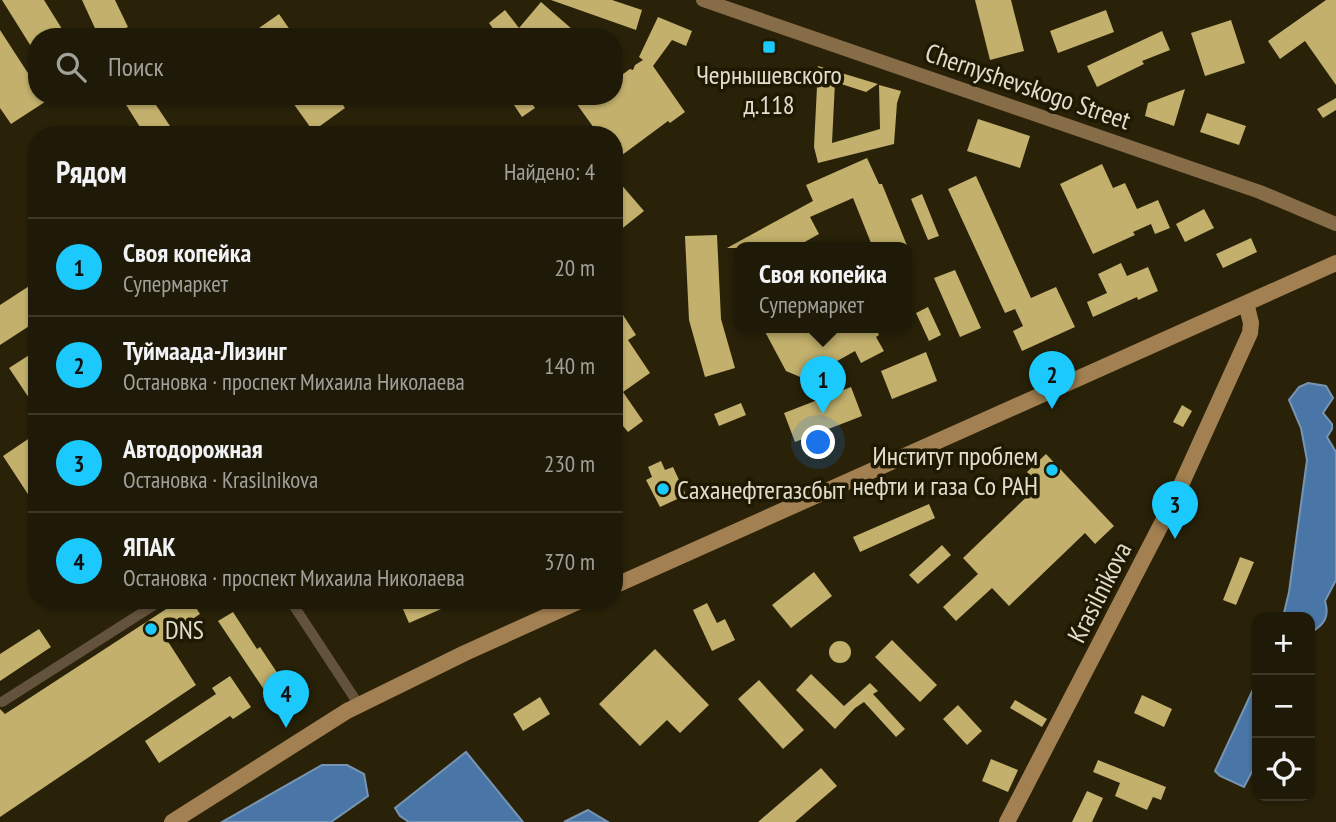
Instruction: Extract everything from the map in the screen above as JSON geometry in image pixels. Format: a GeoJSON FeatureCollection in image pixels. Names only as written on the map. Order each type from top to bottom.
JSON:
{"type":"FeatureCollection","features":[{"type":"Feature","properties":{"kind":"main road","name":"Chernyshevskogo Street"},"geometry":{"type":"LineString","coordinates":[[703,0],[1260,192],[1336,225]]}},
{"type":"Feature","properties":{"kind":"main road"},"geometry":{"type":"LineString","coordinates":[[623,582],[1336,263]]}},
{"type":"Feature","properties":{"kind":"main road","name":"Krasilnikova"},"geometry":{"type":"LineString","coordinates":[[1007,822],[1176,496],[1250,333],[1251,323],[1246,303]]}},
{"type":"Feature","properties":{"kind":"main road"},"geometry":{"type":"LineString","coordinates":[[180,820],[326,723],[563,609]]}},
{"type":"Feature","properties":{"kind":"street"},"geometry":{"type":"LineString","coordinates":[[2,702],[148,609]]}},
{"type":"Feature","properties":{"kind":"street"},"geometry":{"type":"LineString","coordinates":[[296,609],[359,705]]}},
{"type":"Feature","properties":{"kind":"water"},"geometry":{"type":"Polygon","coordinates":[[[1308,383],[1326,386],[1333,398],[1323,413],[1332,424],[1327,437],[1336,452],[1336,580],[1325,601],[1325,620],[1315,630],[1315,612],[1284,612],[1307,460],[1301,428],[1289,400],[1299,387],[1308,383]]]}},
{"type":"Feature","properties":{"kind":"water"},"geometry":{"type":"Polygon","coordinates":[[[1252,692],[1252,772],[1244,787],[1215,771],[1252,692]]]}},
{"type":"Feature","properties":{"kind":"water"},"geometry":{"type":"Polygon","coordinates":[[[466,752],[523,822],[409,822],[400,816],[395,808],[466,752]]]}},
{"type":"Feature","properties":{"kind":"water"},"geometry":{"type":"Polygon","coordinates":[[[322,765],[347,765],[364,774],[368,796],[331,822],[222,822],[322,765]]]}},
{"type":"Feature","properties":{"kind":"water"},"geometry":{"type":"Polygon","coordinates":[[[588,810],[608,822],[564,822],[588,810]]]}},
{"type":"Feature","properties":{"kind":"building"},"geometry":{"type":"Polygon","coordinates":[[[2,0],[44,0],[61,28],[28,28],[28,42],[2,0]]]}},
{"type":"Feature","properties":{"kind":"building"},"geometry":{"type":"Polygon","coordinates":[[[82,0],[115,0],[128,27],[95,28],[82,0]]]}},
{"type":"Feature","properties":{"kind":"building"},"geometry":{"type":"Polygon","coordinates":[[[551,0],[612,0],[642,10],[636,30],[551,0]]]}},
{"type":"Feature","properties":{"kind":"building"},"geometry":{"type":"Polygon","coordinates":[[[975,0],[1011,0],[1024,51],[990,60],[975,0]]]}},
{"type":"Feature","properties":{"kind":"building"},"geometry":{"type":"Polygon","coordinates":[[[1326,0],[1336,0],[1336,85],[1305,41],[1280,59],[1268,41],[1326,0]]]}},
{"type":"Feature","properties":{"kind":"building"},"geometry":{"type":"Polygon","coordinates":[[[541,2],[571,28],[519,28],[541,2]]]}},
{"type":"Feature","properties":{"kind":"building"},"geometry":{"type":"Polygon","coordinates":[[[505,10],[519,28],[493,28],[489,23],[505,10]]]}},
{"type":"Feature","properties":{"kind":"building"},"geometry":{"type":"Polygon","coordinates":[[[1106,10],[1114,32],[1058,53],[1050,31],[1106,10]]]}},
{"type":"Feature","properties":{"kind":"building"},"geometry":{"type":"Polygon","coordinates":[[[279,14],[289,28],[259,28],[279,14]]]}},
{"type":"Feature","properties":{"kind":"building"},"geometry":{"type":"Polygon","coordinates":[[[658,17],[692,31],[686,46],[672,40],[653,66],[685,112],[670,123],[668,121],[623,154],[623,126],[593,126],[577,105],[623,105],[623,74],[633,70],[635,65],[643,60],[639,57],[658,17]]]}},
{"type":"Feature","properties":{"kind":"building"},"geometry":{"type":"Polygon","coordinates":[[[1231,20],[1245,63],[1205,76],[1191,33],[1231,20]]]}},
{"type":"Feature","properties":{"kind":"building"},"geometry":{"type":"Polygon","coordinates":[[[0,30],[28,73],[28,105],[40,105],[11,124],[0,108],[0,30]]]}},
{"type":"Feature","properties":{"kind":"building"},"geometry":{"type":"Polygon","coordinates":[[[1162,31],[1170,50],[1142,61],[1144,64],[1097,87],[1087,66],[1162,31]]]}},
{"type":"Feature","properties":{"kind":"building"},"geometry":{"type":"Polygon","coordinates":[[[818,66],[878,84],[866,92],[835,82],[832,143],[880,129],[879,85],[901,91],[897,103],[894,144],[818,163],[814,147],[818,66]]]}},
{"type":"Feature","properties":{"kind":"building"},"geometry":{"type":"Polygon","coordinates":[[[1185,89],[1174,126],[1145,116],[1148,103],[1185,89]]]}},
{"type":"Feature","properties":{"kind":"building"},"geometry":{"type":"Polygon","coordinates":[[[1336,98],[1336,110],[1323,118],[1317,109],[1336,98]]]}},
{"type":"Feature","properties":{"kind":"building"},"geometry":{"type":"Polygon","coordinates":[[[126,105],[156,105],[170,126],[139,126],[126,105]]]}},
{"type":"Feature","properties":{"kind":"building"},"geometry":{"type":"Polygon","coordinates":[[[294,105],[343,105],[345,108],[320,126],[309,126],[294,105]]]}},
{"type":"Feature","properties":{"kind":"building"},"geometry":{"type":"Polygon","coordinates":[[[514,105],[533,105],[535,108],[522,117],[514,105]]]}},
{"type":"Feature","properties":{"kind":"building"},"geometry":{"type":"Polygon","coordinates":[[[1207,113],[1246,126],[1239,145],[1200,132],[1207,113]]]}},
{"type":"Feature","properties":{"kind":"building"},"geometry":{"type":"Polygon","coordinates":[[[978,119],[1030,136],[1020,168],[967,151],[978,119]]]}},
{"type":"Feature","properties":{"kind":"building"},"geometry":{"type":"Polygon","coordinates":[[[867,158],[879,184],[882,184],[906,242],[871,242],[853,198],[810,217],[819,234],[805,242],[738,242],[813,201],[806,185],[867,158]]]}},
{"type":"Feature","properties":{"kind":"building"},"geometry":{"type":"Polygon","coordinates":[[[1102,164],[1113,188],[1125,183],[1137,209],[1158,200],[1170,228],[1155,234],[1151,224],[1133,232],[1135,235],[1093,254],[1060,184],[1102,164]]]}},
{"type":"Feature","properties":{"kind":"building"},"geometry":{"type":"Polygon","coordinates":[[[976,176],[1031,298],[1056,287],[1075,327],[1022,351],[1013,331],[1023,326],[1015,309],[1005,313],[948,189],[976,176]]]}},
{"type":"Feature","properties":{"kind":"building"},"geometry":{"type":"Polygon","coordinates":[[[623,187],[644,211],[623,228],[623,187]]]}},
{"type":"Feature","properties":{"kind":"building"},"geometry":{"type":"Polygon","coordinates":[[[922,194],[939,236],[928,240],[911,199],[922,194]]]}},
{"type":"Feature","properties":{"kind":"building"},"geometry":{"type":"Polygon","coordinates":[[[1204,209],[1214,228],[1185,242],[1176,224],[1204,209]]]}},
{"type":"Feature","properties":{"kind":"building"},"geometry":{"type":"Polygon","coordinates":[[[717,235],[721,319],[735,368],[705,377],[689,320],[685,236],[717,235]]]}},
{"type":"Feature","properties":{"kind":"building"},"geometry":{"type":"Polygon","coordinates":[[[1251,238],[1257,252],[1223,268],[1216,254],[1251,238]]]}},
{"type":"Feature","properties":{"kind":"building"},"geometry":{"type":"Polygon","coordinates":[[[1121,263],[1127,276],[1148,267],[1158,291],[1138,300],[1137,297],[1093,317],[1087,302],[1107,293],[1098,274],[1121,263]]]}},
{"type":"Feature","properties":{"kind":"building"},"geometry":{"type":"Polygon","coordinates":[[[955,270],[981,328],[960,337],[934,278],[955,270]]]}},
{"type":"Feature","properties":{"kind":"building"},"geometry":{"type":"Polygon","coordinates":[[[28,287],[28,327],[0,345],[0,305],[28,287]]]}},
{"type":"Feature","properties":{"kind":"building"},"geometry":{"type":"Polygon","coordinates":[[[928,307],[941,335],[929,341],[916,313],[928,307]]]}},
{"type":"Feature","properties":{"kind":"building"},"geometry":{"type":"Polygon","coordinates":[[[623,315],[636,335],[628,340],[650,373],[623,392],[623,315]]]}},
{"type":"Feature","properties":{"kind":"building"},"geometry":{"type":"Polygon","coordinates":[[[766,333],[878,333],[876,337],[884,351],[861,363],[855,351],[805,379],[786,371],[766,333]]]}},
{"type":"Feature","properties":{"kind":"building"},"geometry":{"type":"Polygon","coordinates":[[[926,352],[937,381],[892,399],[881,371],[926,352]]]}},
{"type":"Feature","properties":{"kind":"building"},"geometry":{"type":"Polygon","coordinates":[[[28,356],[28,396],[9,368],[28,356]]]}},
{"type":"Feature","properties":{"kind":"building"},"geometry":{"type":"Polygon","coordinates":[[[851,387],[862,416],[795,442],[784,413],[851,387]]]}},
{"type":"Feature","properties":{"kind":"building"},"geometry":{"type":"Polygon","coordinates":[[[623,392],[643,421],[628,432],[623,426],[623,392]]]}},
{"type":"Feature","properties":{"kind":"building"},"geometry":{"type":"Polygon","coordinates":[[[741,403],[746,415],[719,426],[714,414],[741,403]]]}},
{"type":"Feature","properties":{"kind":"building"},"geometry":{"type":"Polygon","coordinates":[[[1182,405],[1192,411],[1183,427],[1173,422],[1182,405]]]}},
{"type":"Feature","properties":{"kind":"building"},"geometry":{"type":"Polygon","coordinates":[[[28,439],[28,494],[3,456],[28,439]]]}},
{"type":"Feature","properties":{"kind":"building"},"geometry":{"type":"Polygon","coordinates":[[[1046,454],[1114,526],[1095,544],[1085,533],[1009,606],[992,588],[956,621],[943,607],[978,574],[963,558],[1039,485],[1027,472],[1046,454]]]}},
{"type":"Feature","properties":{"kind":"building"},"geometry":{"type":"Polygon","coordinates":[[[661,461],[665,470],[673,467],[686,495],[660,507],[646,480],[652,477],[648,467],[661,461]]]}},
{"type":"Feature","properties":{"kind":"building"},"geometry":{"type":"Polygon","coordinates":[[[929,504],[935,518],[860,552],[853,537],[929,504]]]}},
{"type":"Feature","properties":{"kind":"building"},"geometry":{"type":"Polygon","coordinates":[[[942,545],[951,555],[918,584],[909,575],[942,545]]]}},
{"type":"Feature","properties":{"kind":"building"},"geometry":{"type":"Polygon","coordinates":[[[1240,557],[1254,562],[1236,605],[1223,600],[1240,557]]]}},
{"type":"Feature","properties":{"kind":"building"},"geometry":{"type":"Polygon","coordinates":[[[814,572],[832,596],[791,628],[772,605],[814,572]]]}},
{"type":"Feature","properties":{"kind":"building"},"geometry":{"type":"Polygon","coordinates":[[[707,603],[717,623],[725,619],[735,640],[712,651],[693,610],[707,603]]]}},
{"type":"Feature","properties":{"kind":"building"},"geometry":{"type":"Polygon","coordinates":[[[166,609],[197,609],[200,614],[165,637],[196,685],[0,817],[0,709],[5,714],[166,609]]]}},
{"type":"Feature","properties":{"kind":"building"},"geometry":{"type":"Polygon","coordinates":[[[403,609],[441,609],[409,623],[403,609]]]}},
{"type":"Feature","properties":{"kind":"building"},"geometry":{"type":"Polygon","coordinates":[[[233,612],[286,686],[269,697],[218,621],[233,612]]]}},
{"type":"Feature","properties":{"kind":"building"},"geometry":{"type":"Polygon","coordinates":[[[39,629],[51,647],[0,681],[0,654],[39,629]]]}},
{"type":"Feature","properties":{"kind":"building"},"geometry":{"type":"Polygon","coordinates":[[[892,640],[937,685],[920,702],[875,657],[892,640]]]}},
{"type":"Feature","properties":{"kind":"building"},"geometry":{"type":"Polygon","coordinates":[[[836,641],[844,641],[851,648],[851,656],[844,663],[836,663],[829,656],[829,648],[836,641]]]}},
{"type":"Feature","properties":{"kind":"building"},"geometry":{"type":"Polygon","coordinates":[[[655,649],[709,705],[680,733],[667,720],[640,746],[599,704],[655,649]]]}},
{"type":"Feature","properties":{"kind":"building"},"geometry":{"type":"Polygon","coordinates":[[[811,674],[844,706],[870,683],[878,691],[873,694],[905,729],[896,737],[864,702],[835,729],[796,690],[811,674]]]}},
{"type":"Feature","properties":{"kind":"building"},"geometry":{"type":"Polygon","coordinates":[[[230,676],[251,707],[233,719],[230,716],[159,763],[145,741],[216,694],[212,688],[230,676]]]}},
{"type":"Feature","properties":{"kind":"building"},"geometry":{"type":"Polygon","coordinates":[[[759,680],[804,730],[783,749],[738,699],[759,680]]]}},
{"type":"Feature","properties":{"kind":"building"},"geometry":{"type":"Polygon","coordinates":[[[1142,695],[1172,709],[1164,727],[1134,713],[1142,695]]]}},
{"type":"Feature","properties":{"kind":"building"},"geometry":{"type":"Polygon","coordinates":[[[540,697],[550,714],[523,731],[513,714],[540,697]]]}},
{"type":"Feature","properties":{"kind":"building"},"geometry":{"type":"Polygon","coordinates":[[[1015,700],[1047,719],[1042,727],[1010,708],[1015,700]]]}},
{"type":"Feature","properties":{"kind":"building"},"geometry":{"type":"Polygon","coordinates":[[[958,705],[982,731],[967,745],[943,719],[958,705]]]}},
{"type":"Feature","properties":{"kind":"building"},"geometry":{"type":"Polygon","coordinates":[[[991,759],[1018,770],[1008,792],[982,781],[991,759]]]}},
{"type":"Feature","properties":{"kind":"building"},"geometry":{"type":"Polygon","coordinates":[[[1098,760],[1166,787],[1161,800],[1153,797],[1147,810],[1115,796],[1120,783],[1093,772],[1098,760]]]}},
{"type":"Feature","properties":{"kind":"building"},"geometry":{"type":"Polygon","coordinates":[[[821,768],[837,786],[795,822],[758,822],[821,768]]]}},
{"type":"Feature","properties":{"kind":"building"},"geometry":{"type":"Polygon","coordinates":[[[1087,791],[1103,798],[1092,822],[1072,822],[1087,791]]]}},
{"type":"Feature","properties":{"kind":"place","name":"Чернышевского д.118"},"geometry":{"type":"Point","coordinates":[769,47]}},
{"type":"Feature","properties":{"kind":"place","name":"Туймаада-Лизинг"},"geometry":{"type":"Point","coordinates":[1052,409]}},
{"type":"Feature","properties":{"kind":"place","name":"Своя копейка"},"geometry":{"type":"Point","coordinates":[823,414]}},
{"type":"Feature","properties":{"kind":"place","name":"Институт проблем нефти и газа Со РАН"},"geometry":{"type":"Point","coordinates":[1052,470]}},
{"type":"Feature","properties":{"kind":"place","name":"Саханефтегазсбыт"},"geometry":{"type":"Point","coordinates":[663,489]}},
{"type":"Feature","properties":{"kind":"place","name":"Автодорожная"},"geometry":{"type":"Point","coordinates":[1175,539]}},
{"type":"Feature","properties":{"kind":"place","name":"DNS"},"geometry":{"type":"Point","coordinates":[151,629]}},
{"type":"Feature","properties":{"kind":"place","name":"ЯПАК"},"geometry":{"type":"Point","coordinates":[286,728]}}]}
